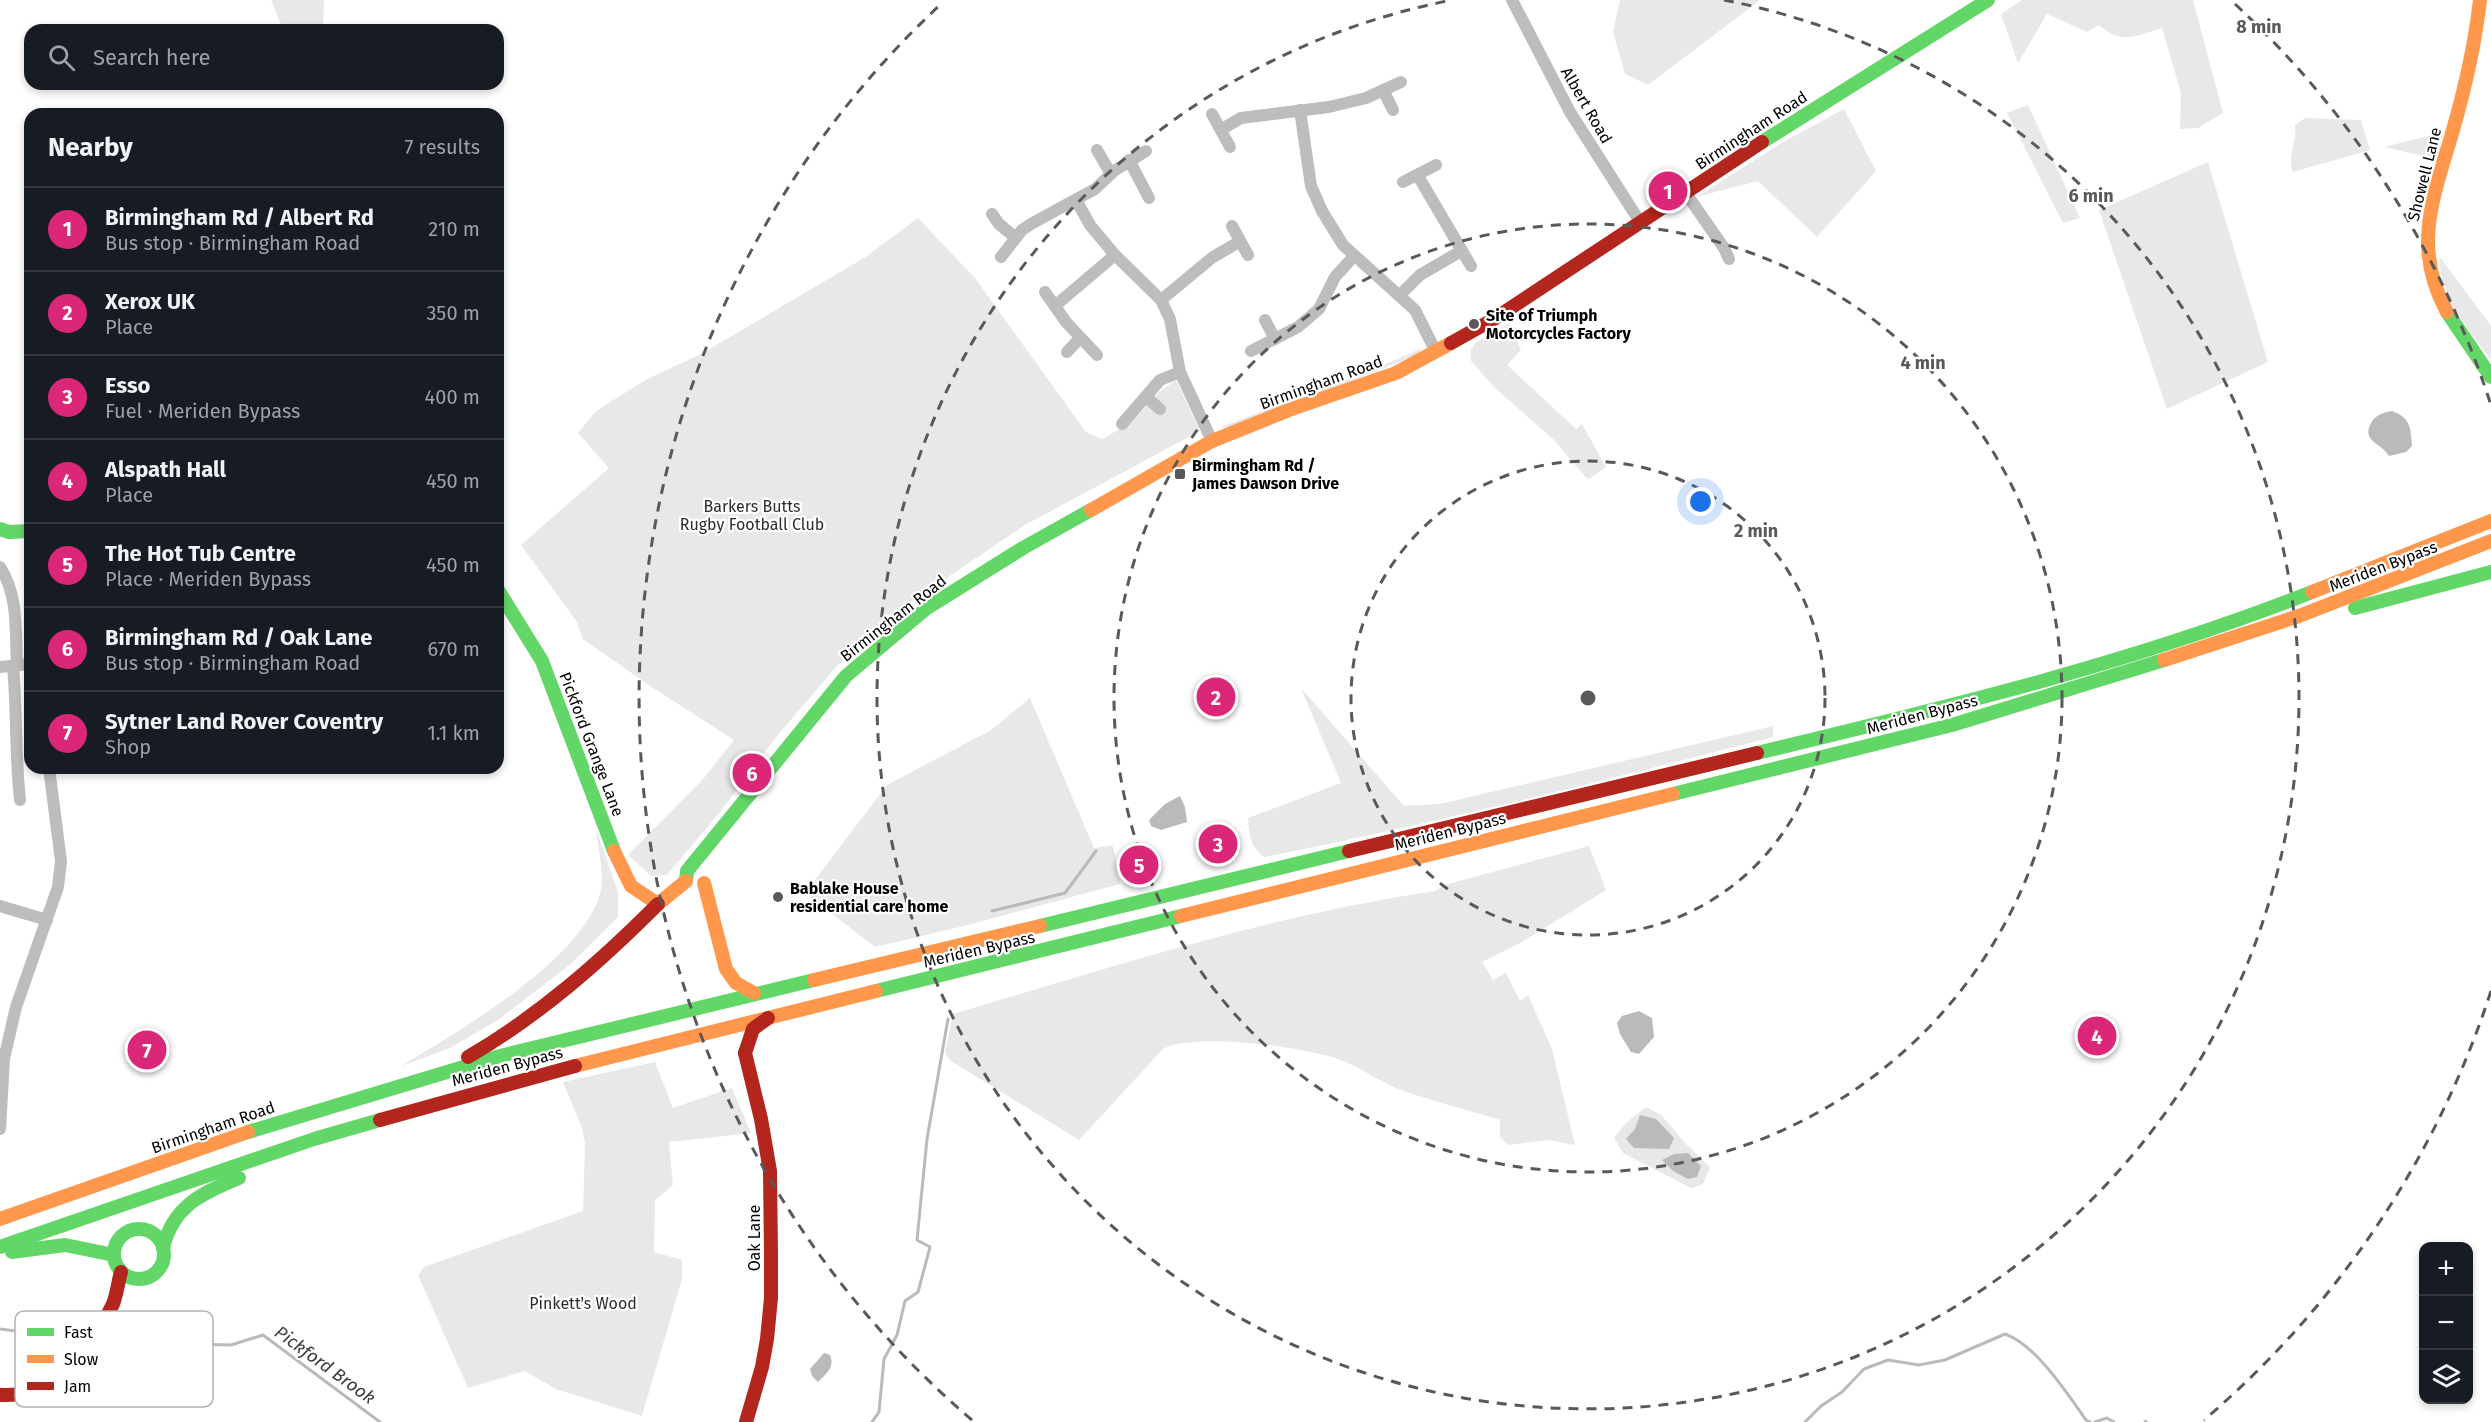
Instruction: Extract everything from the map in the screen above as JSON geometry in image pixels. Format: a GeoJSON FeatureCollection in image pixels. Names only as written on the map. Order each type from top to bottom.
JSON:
{"type":"FeatureCollection","features":[{"type":"Feature","properties":{"kind":"main road","name":"Birmingham Road"},"geometry":{"type":"LineString","coordinates":[[0,1219],[190,1151],[438,1073],[502,1037],[591,969],[688,874],[846,676],[927,608],[974,577],[1212,441],[1289,410],[1396,373],[1436,352],[1534,294],[1685,192],[1988,0]]}},
{"type":"Feature","properties":{"kind":"main road","name":"Showell Lane"},"geometry":{"type":"LineString","coordinates":[[2480,0],[2466,75],[2431,205],[2426,235],[2428,265],[2439,297],[2458,332],[2491,377]]}},
{"type":"Feature","properties":{"kind":"main road","name":"Meriden Bypass"},"geometry":{"type":"LineString","coordinates":[[438,1073],[754,993],[1956,705],[2144,651],[2258,613],[2491,521]]}},
{"type":"Feature","properties":{"kind":"main road"},"geometry":{"type":"LineString","coordinates":[[0,529],[9,532],[24,532]]}},
{"type":"Feature","properties":{"kind":"main road","name":"Meriden Bypass"},"geometry":{"type":"LineString","coordinates":[[381,1119],[530,1077],[768,1017],[1952,725],[2156,663],[2298,616],[2491,542]]}},
{"type":"Feature","properties":{"kind":"main road"},"geometry":{"type":"LineString","coordinates":[[2298,616],[2335,613],[2491,572]]}},
{"type":"Feature","properties":{"kind":"main road","name":"Pickford Grange Lane"},"geometry":{"type":"LineString","coordinates":[[504,600],[542,661],[621,869],[631,886],[658,904]]}},
{"type":"Feature","properties":{"kind":"main road","name":"Birmingham Road"},"geometry":{"type":"LineString","coordinates":[[704,877],[712,843]]}},
{"type":"Feature","properties":{"kind":"main road"},"geometry":{"type":"LineString","coordinates":[[704,877],[694,887],[688,874],[698,866],[704,877],[726,969],[736,983],[754,993]]}},
{"type":"Feature","properties":{"kind":"main road"},"geometry":{"type":"LineString","coordinates":[[717,1030],[729,1036],[745,1053],[753,1029],[768,1017]]}},
{"type":"Feature","properties":{"kind":"main road","name":"Oak Lane"},"geometry":{"type":"LineString","coordinates":[[745,1053],[762,1119],[770,1170],[771,1255],[767,1339],[762,1367],[746,1422]]}},
{"type":"Feature","properties":{"kind":"main road"},"geometry":{"type":"LineString","coordinates":[[0,1247],[314,1139],[381,1119]]}},
{"type":"Feature","properties":{"kind":"main road"},"geometry":{"type":"LineString","coordinates":[[108,1311],[114,1302],[144,1279],[152,1276],[162,1264],[170,1226],[183,1208],[192,1201],[221,1185],[381,1119]]}},
{"type":"Feature","properties":{"kind":"main road"},"geometry":{"type":"LineString","coordinates":[[114,1302],[121,1272],[114,1255],[119,1239],[132,1230],[148,1230],[155,1235],[164,1248]]}},
{"type":"Feature","properties":{"kind":"main road"},"geometry":{"type":"LineString","coordinates":[[0,1254],[65,1245],[114,1255]]}},
{"type":"Feature","properties":{"kind":"main road"},"geometry":{"type":"LineString","coordinates":[[121,1272],[136,1279],[144,1279]]}},
{"type":"Feature","properties":{"kind":"street","name":"Albert Road"},"geometry":{"type":"LineString","coordinates":[[1512,0],[1570,112],[1640,222]]}},
{"type":"Feature","properties":{"kind":"street"},"geometry":{"type":"LineString","coordinates":[[1222,129],[1241,118],[1329,107],[1366,98],[1401,81]]}},
{"type":"Feature","properties":{"kind":"street"},"geometry":{"type":"LineString","coordinates":[[1383,90],[1393,110]]}},
{"type":"Feature","properties":{"kind":"street"},"geometry":{"type":"LineString","coordinates":[[1300,110],[1311,186],[1322,211],[1343,245],[1414,310],[1436,352]]}},
{"type":"Feature","properties":{"kind":"street"},"geometry":{"type":"LineString","coordinates":[[1212,114],[1230,147]]}},
{"type":"Feature","properties":{"kind":"street"},"geometry":{"type":"LineString","coordinates":[[1097,150],[1111,174]]}},
{"type":"Feature","properties":{"kind":"street"},"geometry":{"type":"LineString","coordinates":[[1001,257],[1031,224],[1095,189],[1129,160],[1146,151]]}},
{"type":"Feature","properties":{"kind":"street"},"geometry":{"type":"LineString","coordinates":[[1129,160],[1149,198]]}},
{"type":"Feature","properties":{"kind":"street"},"geometry":{"type":"LineString","coordinates":[[1403,183],[1436,165]]}},
{"type":"Feature","properties":{"kind":"street"},"geometry":{"type":"LineString","coordinates":[[1418,176],[1471,266]]}},
{"type":"Feature","properties":{"kind":"street"},"geometry":{"type":"LineString","coordinates":[[1685,192],[1724,248],[1729,259]]}},
{"type":"Feature","properties":{"kind":"street"},"geometry":{"type":"LineString","coordinates":[[1076,200],[1090,225],[1115,255],[1161,300],[1170,319],[1180,372],[1212,441]]}},
{"type":"Feature","properties":{"kind":"street"},"geometry":{"type":"LineString","coordinates":[[992,214],[999,224],[1016,238]]}},
{"type":"Feature","properties":{"kind":"street"},"geometry":{"type":"LineString","coordinates":[[1232,226],[1248,255]]}},
{"type":"Feature","properties":{"kind":"street"},"geometry":{"type":"LineString","coordinates":[[1161,300],[1213,257],[1239,242]]}},
{"type":"Feature","properties":{"kind":"street"},"geometry":{"type":"LineString","coordinates":[[1400,295],[1420,275],[1461,251]]}},
{"type":"Feature","properties":{"kind":"street"},"geometry":{"type":"LineString","coordinates":[[1056,305],[1115,255]]}},
{"type":"Feature","properties":{"kind":"street"},"geometry":{"type":"LineString","coordinates":[[1251,351],[1298,327],[1319,309],[1335,278],[1354,256]]}},
{"type":"Feature","properties":{"kind":"street"},"geometry":{"type":"LineString","coordinates":[[1045,292],[1080,338],[1097,355]]}},
{"type":"Feature","properties":{"kind":"street"},"geometry":{"type":"LineString","coordinates":[[1265,320],[1275,339]]}},
{"type":"Feature","properties":{"kind":"street"},"geometry":{"type":"LineString","coordinates":[[1067,352],[1080,338]]}},
{"type":"Feature","properties":{"kind":"street"},"geometry":{"type":"LineString","coordinates":[[1122,424],[1160,380],[1180,372]]}},
{"type":"Feature","properties":{"kind":"street"},"geometry":{"type":"LineString","coordinates":[[1146,397],[1160,410]]}},
{"type":"Feature","properties":{"kind":"street"},"geometry":{"type":"LineString","coordinates":[[0,567],[13,594],[20,665],[15,758],[20,800]]}},
{"type":"Feature","properties":{"kind":"street"},"geometry":{"type":"LineString","coordinates":[[0,667],[20,665]]}},
{"type":"Feature","properties":{"kind":"street"},"geometry":{"type":"LineString","coordinates":[[0,1129],[4,1059],[16,1007],[58,887],[61,861],[50,774]]}},
{"type":"Feature","properties":{"kind":"street"},"geometry":{"type":"LineString","coordinates":[[0,906],[47,920]]}},
{"type":"Feature","properties":{"kind":"green space"},"geometry":{"type":"Polygon","coordinates":[[[271,0],[324,0],[323,24],[281,24],[271,0]]]}},
{"type":"Feature","properties":{"kind":"green space"},"geometry":{"type":"Polygon","coordinates":[[[1620,0],[1760,0],[1648,85],[1625,74],[1613,32],[1620,0]]]}},
{"type":"Feature","properties":{"kind":"green space"},"geometry":{"type":"Polygon","coordinates":[[[2022,0],[2193,0],[2223,113],[2198,128],[2180,129],[2181,93],[2162,28],[2137,36],[2122,37],[2099,25],[2087,32],[2047,14],[2018,63],[2001,14],[2022,0]]]}},
{"type":"Feature","properties":{"kind":"green space"},"geometry":{"type":"Polygon","coordinates":[[[2028,105],[2080,218],[2063,223],[2007,113],[2028,105]]]}},
{"type":"Feature","properties":{"kind":"green space"},"geometry":{"type":"Polygon","coordinates":[[[1844,109],[1876,171],[1817,237],[1758,181],[1696,197],[1783,142],[1844,109]]]}},
{"type":"Feature","properties":{"kind":"green space"},"geometry":{"type":"Polygon","coordinates":[[[2305,118],[2361,120],[2370,150],[2293,172],[2291,160],[2295,125],[2305,118]]]}},
{"type":"Feature","properties":{"kind":"green space"},"geometry":{"type":"Polygon","coordinates":[[[2444,132],[2435,159],[2384,147],[2444,132]]]}},
{"type":"Feature","properties":{"kind":"green space"},"geometry":{"type":"Polygon","coordinates":[[[2208,162],[2268,362],[2167,409],[2099,210],[2208,162]]]}},
{"type":"Feature","properties":{"kind":"green space","name":"Barkers Butts Rugby Football Club"},"geometry":{"type":"Polygon","coordinates":[[[918,218],[975,278],[1086,432],[1102,439],[1132,422],[1159,392],[1176,380],[1200,431],[1025,525],[898,611],[837,666],[777,736],[721,811],[667,875],[651,876],[628,855],[704,778],[734,740],[647,684],[583,639],[577,622],[521,545],[609,468],[578,433],[596,411],[647,379],[701,354],[864,258],[918,218]]]}},
{"type":"Feature","properties":{"kind":"green space"},"geometry":{"type":"Polygon","coordinates":[[[2440,257],[2491,326],[2491,360],[2465,325],[2450,298],[2444,284],[2440,257]]]}},
{"type":"Feature","properties":{"kind":"green space"},"geometry":{"type":"Polygon","coordinates":[[[1510,323],[1521,350],[1507,365],[1576,429],[1582,424],[1606,467],[1588,480],[1553,439],[1494,387],[1471,361],[1471,350],[1475,343],[1510,323]]]}},
{"type":"Feature","properties":{"kind":"green space"},"geometry":{"type":"Polygon","coordinates":[[[1422,348],[1418,354],[1373,373],[1225,429],[1221,427],[1375,369],[1422,348]]]}},
{"type":"Feature","properties":{"kind":"green space"},"geometry":{"type":"Polygon","coordinates":[[[1301,688],[1404,806],[1440,804],[1773,726],[1773,737],[1520,801],[1264,857],[1251,840],[1248,818],[1341,783],[1301,688]]]}},
{"type":"Feature","properties":{"kind":"green space"},"geometry":{"type":"Polygon","coordinates":[[[1030,698],[1094,848],[1113,845],[1120,884],[875,947],[805,893],[887,785],[991,730],[1030,698]]]}},
{"type":"Feature","properties":{"kind":"green space"},"geometry":{"type":"Polygon","coordinates":[[[596,829],[618,892],[618,917],[572,963],[498,1020],[450,1048],[401,1066],[514,993],[567,946],[587,922],[599,897],[602,881],[596,829]]]}},
{"type":"Feature","properties":{"kind":"green space"},"geometry":{"type":"Polygon","coordinates":[[[1589,846],[1606,890],[1522,942],[1482,962],[1493,980],[1506,973],[1520,1001],[1528,995],[1552,1049],[1575,1145],[1548,1140],[1508,1145],[1500,1137],[1500,1120],[1404,1091],[1338,1059],[1276,1046],[1223,1042],[1178,1044],[1163,1049],[1079,1140],[951,1061],[945,1053],[953,1014],[1252,928],[1374,901],[1435,891],[1444,885],[1589,846]]]}},
{"type":"Feature","properties":{"kind":"green space","name":"Pinkett's Wood"},"geometry":{"type":"Polygon","coordinates":[[[655,1062],[673,1108],[732,1088],[751,1133],[669,1142],[673,1185],[655,1200],[654,1252],[682,1260],[682,1279],[642,1416],[556,1389],[525,1371],[468,1388],[418,1275],[424,1267],[583,1211],[585,1144],[582,1128],[563,1082],[655,1062]]]}},
{"type":"Feature","properties":{"kind":"green space"},"geometry":{"type":"Polygon","coordinates":[[[1646,1107],[1661,1115],[1710,1167],[1703,1184],[1691,1188],[1623,1153],[1614,1138],[1626,1123],[1646,1107]]]}},
{"type":"Feature","properties":{"kind":"shaded area"},"geometry":{"type":"Polygon","coordinates":[[[2392,411],[2406,420],[2412,446],[2406,452],[2389,456],[2370,438],[2369,429],[2377,416],[2392,411]]]}},
{"type":"Feature","properties":{"kind":"shaded area"},"geometry":{"type":"Polygon","coordinates":[[[1180,796],[1185,807],[1187,822],[1161,830],[1151,826],[1149,820],[1165,804],[1180,796]]]}},
{"type":"Feature","properties":{"kind":"shaded area"},"geometry":{"type":"Polygon","coordinates":[[[1639,1011],[1652,1018],[1654,1037],[1639,1054],[1631,1052],[1620,1034],[1617,1023],[1622,1016],[1639,1011]]]}},
{"type":"Feature","properties":{"kind":"shaded area"},"geometry":{"type":"Polygon","coordinates":[[[1640,1115],[1656,1119],[1674,1138],[1669,1149],[1634,1148],[1626,1139],[1635,1129],[1640,1115]]]}},
{"type":"Feature","properties":{"kind":"shaded area"},"geometry":{"type":"Polygon","coordinates":[[[1688,1153],[1701,1166],[1697,1177],[1688,1179],[1673,1171],[1662,1160],[1674,1154],[1688,1153]]]}},
{"type":"Feature","properties":{"kind":"shaded area"},"geometry":{"type":"Polygon","coordinates":[[[824,1353],[830,1355],[832,1363],[818,1382],[812,1376],[810,1369],[824,1353]]]}},
{"type":"Feature","properties":{"kind":"waterway"},"geometry":{"type":"LineString","coordinates":[[992,911],[1065,893],[1096,851]]}},
{"type":"Feature","properties":{"kind":"waterway"},"geometry":{"type":"LineString","coordinates":[[872,1422],[879,1412],[884,1359],[897,1335],[905,1301],[918,1292],[930,1247],[917,1240],[927,1139],[948,1019]]}},
{"type":"Feature","properties":{"kind":"waterway","name":"Pickford Brook"},"geometry":{"type":"LineString","coordinates":[[0,1329],[15,1331]]}},
{"type":"Feature","properties":{"kind":"waterway","name":"Pickford Brook"},"geometry":{"type":"LineString","coordinates":[[1805,1422],[1821,1406],[1842,1392],[1864,1369],[1888,1360],[1919,1365],[1945,1360],[2005,1334],[2028,1348],[2039,1359],[2086,1420],[2090,1422]]}},
{"type":"Feature","properties":{"kind":"waterway","name":"Pickford Brook"},"geometry":{"type":"LineString","coordinates":[[213,1345],[231,1345],[263,1335],[380,1422]]}},
{"type":"Feature","properties":{"kind":"waterway","name":"Pickford Brook"},"geometry":{"type":"LineString","coordinates":[[2095,1422],[2107,1418],[2114,1422]]}},
{"type":"Feature","properties":{"kind":"traffic: fast"},"geometry":{"type":"LineString","coordinates":[[1762,142],[1988,0]]}},
{"type":"Feature","properties":{"kind":"traffic: fast"},"geometry":{"type":"LineString","coordinates":[[2447,312],[2491,377]]}},
{"type":"Feature","properties":{"kind":"traffic: fast"},"geometry":{"type":"LineString","coordinates":[[686,881],[687,871],[846,676],[927,608],[1023,548],[1091,510]]}},
{"type":"Feature","properties":{"kind":"traffic: fast"},"geometry":{"type":"LineString","coordinates":[[0,529],[9,532],[24,531]]}},
{"type":"Feature","properties":{"kind":"traffic: fast"},"geometry":{"type":"LineString","coordinates":[[2355,608],[2491,572]]}},
{"type":"Feature","properties":{"kind":"traffic: fast"},"geometry":{"type":"LineString","coordinates":[[1757,753],[1968,701],[2107,662],[2176,641],[2312,592]]}},
{"type":"Feature","properties":{"kind":"traffic: fast"},"geometry":{"type":"LineString","coordinates":[[504,600],[542,661],[614,851]]}},
{"type":"Feature","properties":{"kind":"traffic: fast"},"geometry":{"type":"LineString","coordinates":[[1673,794],[1952,725],[2164,660]]}},
{"type":"Feature","properties":{"kind":"traffic: fast"},"geometry":{"type":"LineString","coordinates":[[1040,926],[1349,851]]}},
{"type":"Feature","properties":{"kind":"traffic: fast"},"geometry":{"type":"LineString","coordinates":[[876,991],[1181,916]]}},
{"type":"Feature","properties":{"kind":"traffic: fast"},"geometry":{"type":"LineString","coordinates":[[248,1132],[500,1056],[814,980]]}},
{"type":"Feature","properties":{"kind":"traffic: fast"},"geometry":{"type":"LineString","coordinates":[[0,1247],[314,1139],[380,1120]]}},
{"type":"Feature","properties":{"kind":"traffic: fast"},"geometry":{"type":"LineString","coordinates":[[163,1248],[174,1221],[182,1211],[213,1189],[239,1178]]}},
{"type":"Feature","properties":{"kind":"traffic: fast"},"geometry":{"type":"LineString","coordinates":[[139,1229],[157,1236],[164,1254],[157,1272],[139,1279],[121,1272],[114,1254],[121,1236],[139,1229]]}},
{"type":"Feature","properties":{"kind":"traffic: fast"},"geometry":{"type":"LineString","coordinates":[[12,1252],[65,1245],[114,1255]]}},
{"type":"Feature","properties":{"kind":"traffic: slow"},"geometry":{"type":"LineString","coordinates":[[2447,312],[2436,288],[2430,265],[2429,221],[2465,82],[2480,0]]}},
{"type":"Feature","properties":{"kind":"traffic: slow"},"geometry":{"type":"LineString","coordinates":[[1091,510],[1212,441],[1289,410],[1396,373],[1451,343]]}},
{"type":"Feature","properties":{"kind":"traffic: slow"},"geometry":{"type":"LineString","coordinates":[[2312,592],[2491,521]]}},
{"type":"Feature","properties":{"kind":"traffic: slow"},"geometry":{"type":"LineString","coordinates":[[2164,660],[2299,616],[2491,541]]}},
{"type":"Feature","properties":{"kind":"traffic: slow"},"geometry":{"type":"LineString","coordinates":[[1181,916],[1673,794]]}},
{"type":"Feature","properties":{"kind":"traffic: slow"},"geometry":{"type":"LineString","coordinates":[[614,851],[631,886],[658,904],[686,881]]}},
{"type":"Feature","properties":{"kind":"traffic: slow"},"geometry":{"type":"LineString","coordinates":[[704,883],[726,969],[736,983],[754,993]]}},
{"type":"Feature","properties":{"kind":"traffic: slow"},"geometry":{"type":"LineString","coordinates":[[814,980],[1040,926]]}},
{"type":"Feature","properties":{"kind":"traffic: slow"},"geometry":{"type":"LineString","coordinates":[[575,1066],[876,991]]}},
{"type":"Feature","properties":{"kind":"traffic: slow"},"geometry":{"type":"LineString","coordinates":[[0,1219],[248,1132]]}},
{"type":"Feature","properties":{"kind":"traffic: jam"},"geometry":{"type":"LineString","coordinates":[[1451,343],[1494,319],[1762,142]]}},
{"type":"Feature","properties":{"kind":"traffic: jam"},"geometry":{"type":"LineString","coordinates":[[1349,851],[1757,753]]}},
{"type":"Feature","properties":{"kind":"traffic: jam"},"geometry":{"type":"LineString","coordinates":[[468,1057],[520,1024],[568,986],[658,904]]}},
{"type":"Feature","properties":{"kind":"traffic: jam"},"geometry":{"type":"LineString","coordinates":[[745,1053],[753,1029],[768,1018]]}},
{"type":"Feature","properties":{"kind":"traffic: jam"},"geometry":{"type":"LineString","coordinates":[[745,1053],[761,1119],[770,1171],[771,1255],[771,1298],[767,1339],[762,1367],[746,1422]]}},
{"type":"Feature","properties":{"kind":"traffic: jam"},"geometry":{"type":"LineString","coordinates":[[380,1120],[575,1066]]}},
{"type":"Feature","properties":{"kind":"traffic: jam"},"geometry":{"type":"LineString","coordinates":[[110,1311],[121,1272]]}},
{"type":"Feature","properties":{"kind":"traffic: jam"},"geometry":{"type":"LineString","coordinates":[[0,1395],[15,1394]]}},
{"type":"Feature","properties":{"kind":"place","name":"Birmingham Rd / Albert Rd"},"geometry":{"type":"Point","coordinates":[1668,191]}},
{"type":"Feature","properties":{"kind":"place","name":"Site of Triumph Motorcycles Factory"},"geometry":{"type":"Point","coordinates":[1474,324]}},
{"type":"Feature","properties":{"kind":"place","name":"Birmingham Rd / James Dawson Drive"},"geometry":{"type":"Point","coordinates":[1180,474]}},
{"type":"Feature","properties":{"kind":"place","name":"Xerox UK"},"geometry":{"type":"Point","coordinates":[1216,697]}},
{"type":"Feature","properties":{"kind":"place","name":"Birmingham Rd / Oak Lane"},"geometry":{"type":"Point","coordinates":[752,773]}},
{"type":"Feature","properties":{"kind":"place","name":"Esso"},"geometry":{"type":"Point","coordinates":[1218,844]}},
{"type":"Feature","properties":{"kind":"place","name":"The Hot Tub Centre"},"geometry":{"type":"Point","coordinates":[1139,865]}},
{"type":"Feature","properties":{"kind":"place","name":"Bablake House residential care home"},"geometry":{"type":"Point","coordinates":[778,897]}},
{"type":"Feature","properties":{"kind":"place","name":"Alspath Hall"},"geometry":{"type":"Point","coordinates":[2097,1036]}},
{"type":"Feature","properties":{"kind":"place","name":"Sytner Land Rover Coventry"},"geometry":{"type":"Point","coordinates":[147,1050]}}]}
